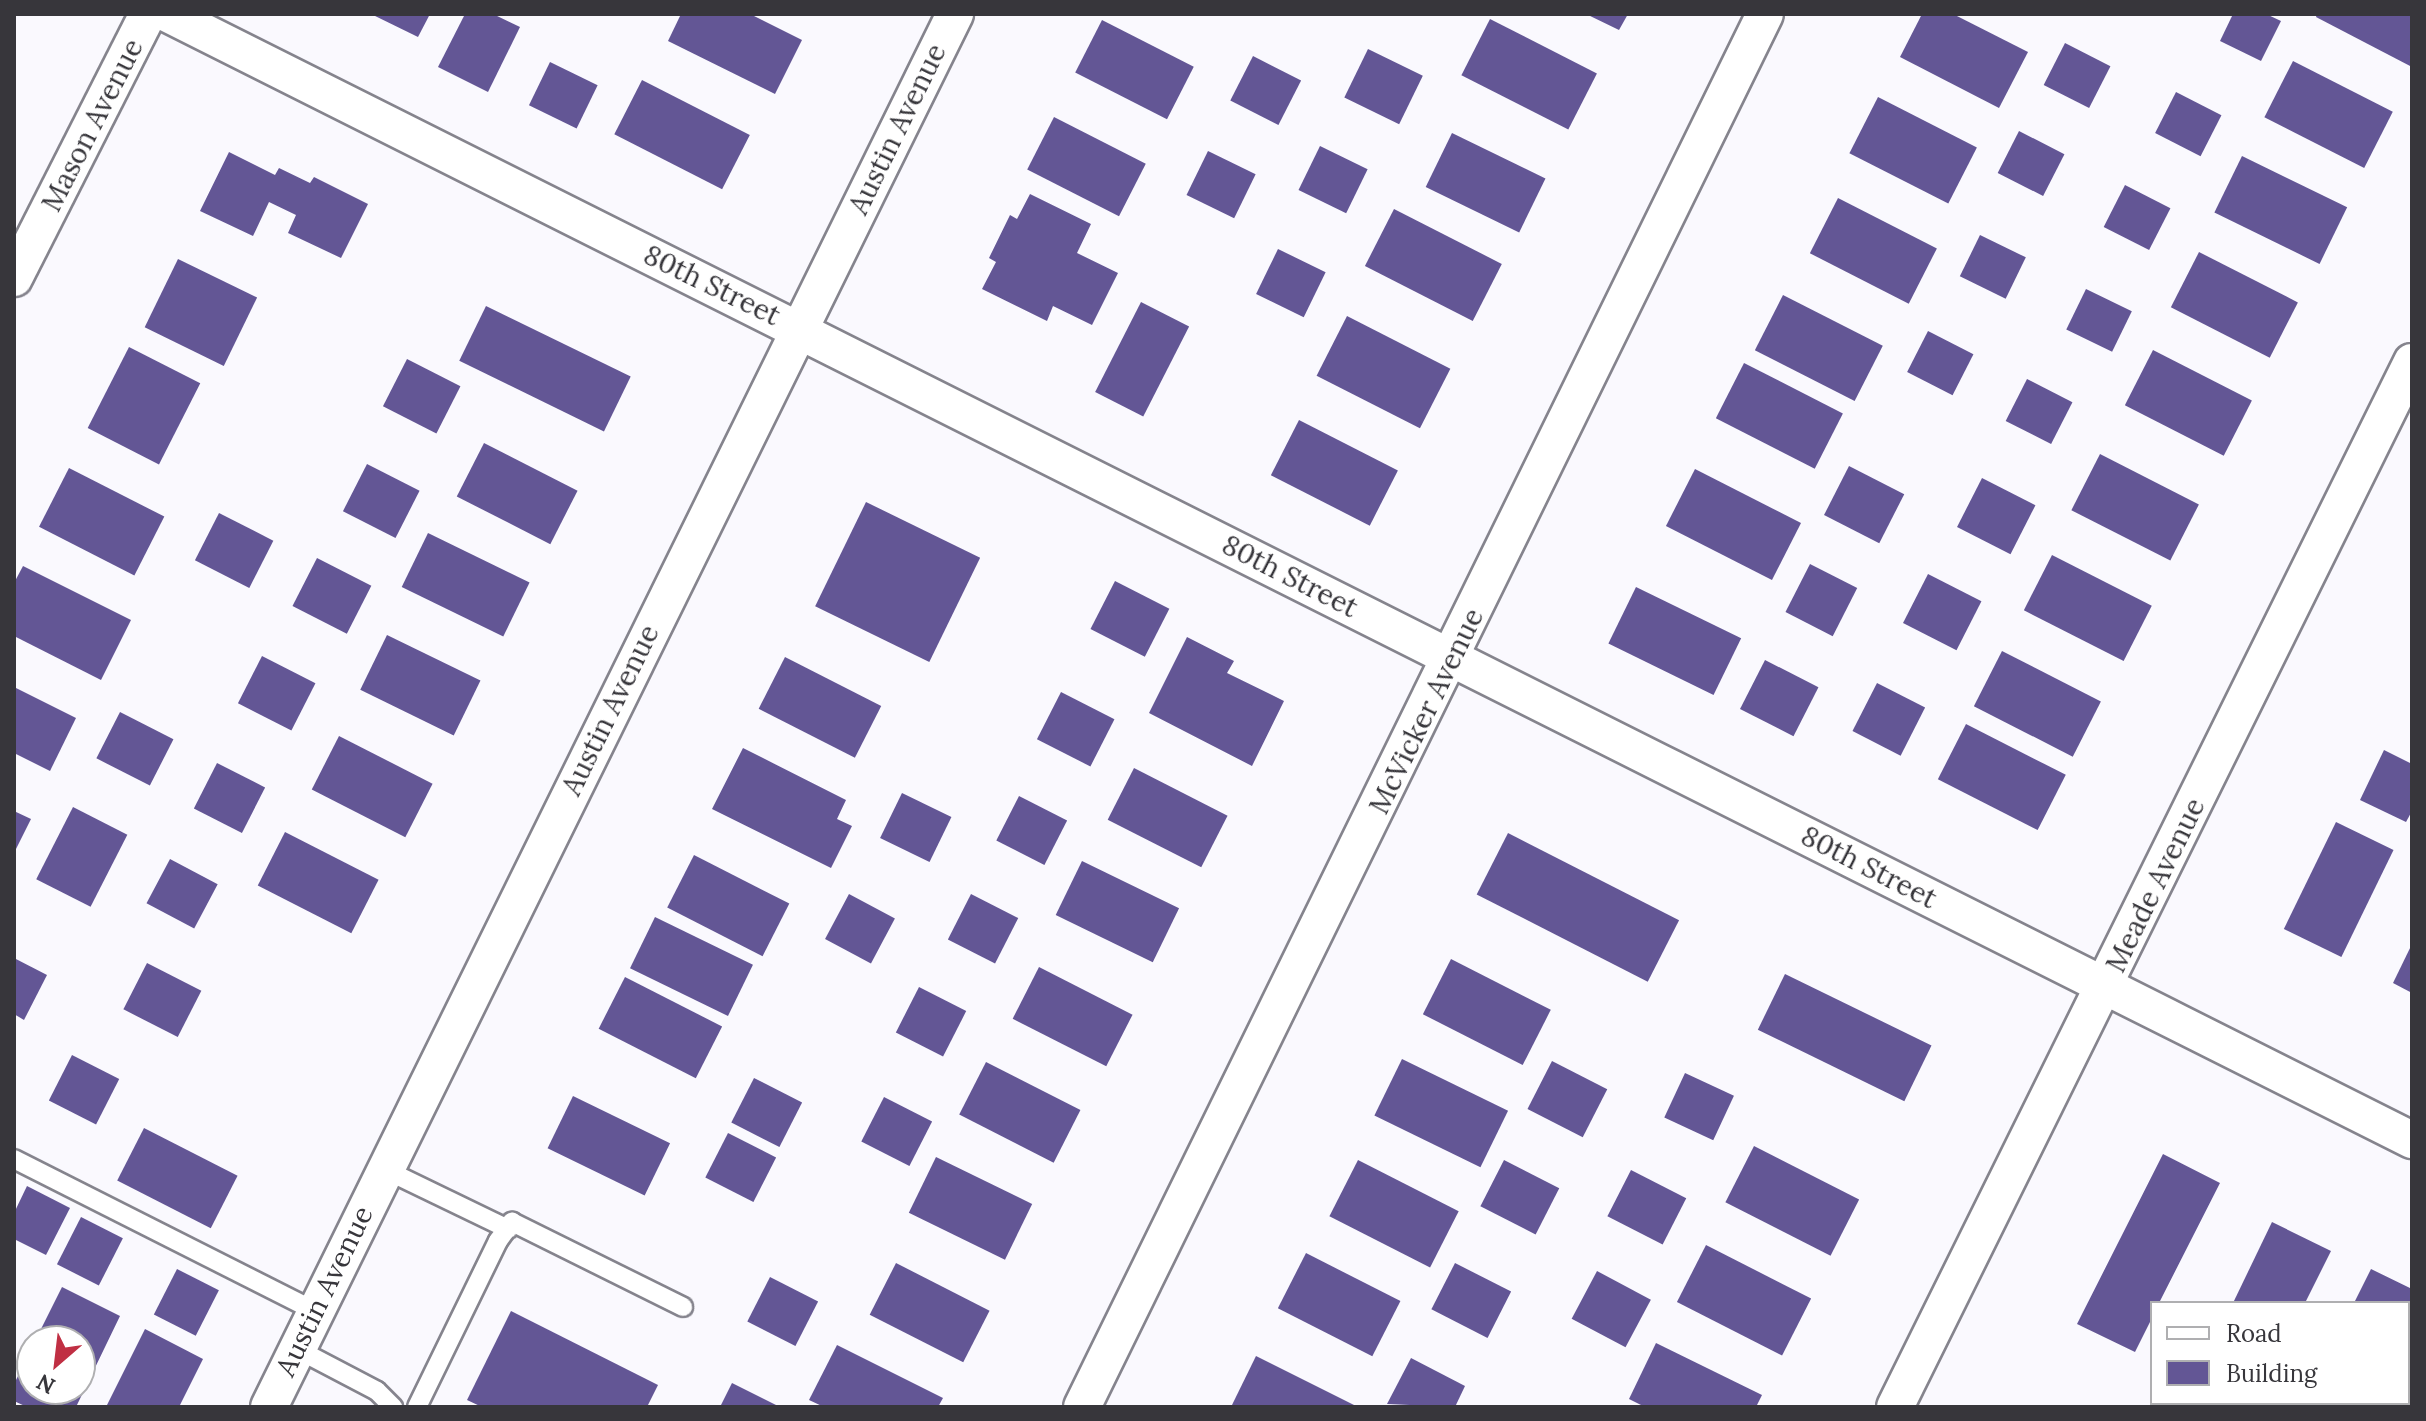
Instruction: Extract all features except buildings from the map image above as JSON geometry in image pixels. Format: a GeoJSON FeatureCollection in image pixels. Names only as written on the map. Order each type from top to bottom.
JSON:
{"type":"FeatureCollection","features":[{"type":"Feature","properties":{"kind":"street","name":"Mason Avenue"},"geometry":{"type":"LineString","coordinates":[[14,278],[148,14]]}},
{"type":"Feature","properties":{"kind":"street","name":"80th Street"},"geometry":{"type":"LineString","coordinates":[[168,14],[2412,1140]]}},
{"type":"Feature","properties":{"kind":"street","name":"Austin Avenue"},"geometry":{"type":"LineString","coordinates":[[269,1407],[955,14]]}},
{"type":"Feature","properties":{"kind":"street","name":"McVicker Avenue"},"geometry":{"type":"LineString","coordinates":[[1082,1407],[1452,658],[1765,14]]}},
{"type":"Feature","properties":{"kind":"street","name":"Meade Avenue"},"geometry":{"type":"LineString","coordinates":[[1895,1407],[2412,362]]}},
{"type":"Feature","properties":{"kind":"lane"},"geometry":{"type":"LineString","coordinates":[[14,1159],[315,1311]]}},
{"type":"Feature","properties":{"kind":"lane"},"geometry":{"type":"LineString","coordinates":[[384,1169],[508,1229]]}},
{"type":"Feature","properties":{"kind":"lane"},"geometry":{"type":"LineString","coordinates":[[417,1407],[512,1222],[683,1307]]}},
{"type":"Feature","properties":{"kind":"lane"},"geometry":{"type":"LineString","coordinates":[[297,1349],[377,1391],[393,1407]]}}]}
